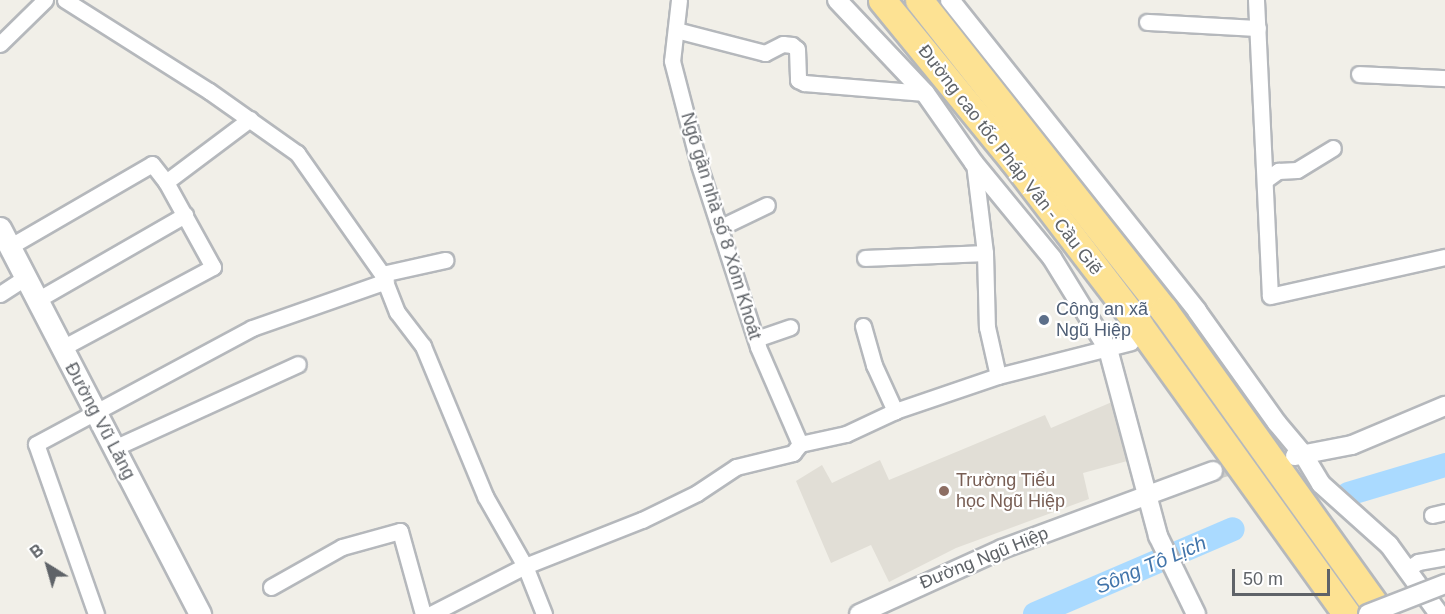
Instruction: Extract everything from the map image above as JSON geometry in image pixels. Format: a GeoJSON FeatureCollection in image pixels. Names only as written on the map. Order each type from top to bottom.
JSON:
{"type":"FeatureCollection","features":[{"type":"Feature","properties":{"kind":"highway","name":"Đường cao tốc Pháp Vân - Cầu Giẽ"},"geometry":{"type":"LineString","coordinates":[[882,0],[1013,160],[1139,325],[1347,614]]}},
{"type":"Feature","properties":{"kind":"highway","name":"Đường cao tốc Pháp Vân - Cầu Giẽ"},"geometry":{"type":"LineString","coordinates":[[919,0],[1164,310],[1382,614]]}},
{"type":"Feature","properties":{"kind":"main road","name":"Đường Vũ Lăng"},"geometry":{"type":"LineString","coordinates":[[5,238],[200,614]]}},
{"type":"Feature","properties":{"kind":"street"},"geometry":{"type":"LineString","coordinates":[[0,44],[45,0]]}},
{"type":"Feature","properties":{"kind":"street"},"geometry":{"type":"LineString","coordinates":[[65,0],[250,119],[297,153],[384,277],[397,312],[428,357],[485,496],[525,566],[544,614]]}},
{"type":"Feature","properties":{"kind":"street","name":"Ngõ gần nhà số 8 Xóm Khoát"},"geometry":{"type":"LineString","coordinates":[[679,0],[672,61],[719,228],[756,339],[800,444]]}},
{"type":"Feature","properties":{"kind":"street"},"geometry":{"type":"LineString","coordinates":[[837,0],[925,93],[974,164],[1052,258],[1108,349],[1158,536],[1196,614]]}},
{"type":"Feature","properties":{"kind":"street"},"geometry":{"type":"LineString","coordinates":[[950,0],[1197,319],[1296,453],[1321,484],[1389,545],[1439,614]]}},
{"type":"Feature","properties":{"kind":"street"},"geometry":{"type":"LineString","coordinates":[[1256,0],[1268,179],[1270,296],[1445,257]]}},
{"type":"Feature","properties":{"kind":"street"},"geometry":{"type":"LineString","coordinates":[[1147,22],[1258,28]]}},
{"type":"Feature","properties":{"kind":"street"},"geometry":{"type":"LineString","coordinates":[[676,30],[765,53],[783,44],[792,45],[797,49],[798,80],[804,83],[925,93]]}},
{"type":"Feature","properties":{"kind":"street"},"geometry":{"type":"LineString","coordinates":[[1359,74],[1445,78]]}},
{"type":"Feature","properties":{"kind":"street"},"geometry":{"type":"LineString","coordinates":[[166,182],[250,119]]}},
{"type":"Feature","properties":{"kind":"street"},"geometry":{"type":"LineString","coordinates":[[1268,179],[1278,171],[1296,170],[1333,148]]}},
{"type":"Feature","properties":{"kind":"street"},"geometry":{"type":"LineString","coordinates":[[5,238],[152,164],[166,182],[213,267],[62,348]]}},
{"type":"Feature","properties":{"kind":"street"},"geometry":{"type":"LineString","coordinates":[[974,164],[985,253],[987,327],[998,376]]}},
{"type":"Feature","properties":{"kind":"street"},"geometry":{"type":"LineString","coordinates":[[719,228],[767,205]]}},
{"type":"Feature","properties":{"kind":"street"},"geometry":{"type":"LineString","coordinates":[[37,300],[185,215]]}},
{"type":"Feature","properties":{"kind":"street"},"geometry":{"type":"LineString","coordinates":[[865,258],[985,253]]}},
{"type":"Feature","properties":{"kind":"street"},"geometry":{"type":"LineString","coordinates":[[96,614],[36,444],[252,328],[384,277],[445,260]]}},
{"type":"Feature","properties":{"kind":"street"},"geometry":{"type":"LineString","coordinates":[[0,294],[25,278]]}},
{"type":"Feature","properties":{"kind":"street"},"geometry":{"type":"LineString","coordinates":[[863,326],[874,364],[895,411]]}},
{"type":"Feature","properties":{"kind":"street"},"geometry":{"type":"LineString","coordinates":[[756,339],[790,327]]}},
{"type":"Feature","properties":{"kind":"street"},"geometry":{"type":"LineString","coordinates":[[431,614],[525,566],[642,520],[697,493],[736,466],[793,453],[800,444],[846,434],[895,411],[998,376],[1052,360],[1131,342]]}},
{"type":"Feature","properties":{"kind":"street"},"geometry":{"type":"LineString","coordinates":[[114,448],[298,364]]}},
{"type":"Feature","properties":{"kind":"street"},"geometry":{"type":"LineString","coordinates":[[1296,453],[1353,445],[1445,406]]}},
{"type":"Feature","properties":{"kind":"street","name":"Đường Ngũ Hiệp"},"geometry":{"type":"LineString","coordinates":[[859,614],[1002,549],[1215,475]]}},
{"type":"Feature","properties":{"kind":"street"},"geometry":{"type":"LineString","coordinates":[[271,587],[342,547],[400,531],[423,614]]}},
{"type":"Feature","properties":{"kind":"street"},"geometry":{"type":"LineString","coordinates":[[1407,569],[1418,562],[1445,556]]}},
{"type":"Feature","properties":{"kind":"street"},"geometry":{"type":"LineString","coordinates":[[1368,614],[1445,584]]}},
{"type":"Feature","properties":{"kind":"shaded area","name":"Trường Tiểu học Ngũ Hiệp"},"geometry":{"type":"Polygon","coordinates":[[[1112,402],[1131,460],[1083,473],[1089,499],[956,548],[889,582],[871,545],[831,563],[796,481],[822,465],[832,483],[880,460],[889,480],[1045,415],[1051,428],[1112,402]]]}},
{"type":"Feature","properties":{"kind":"waterway","name":"Sông Tô Lịch"},"geometry":{"type":"LineString","coordinates":[[1348,494],[1445,465]]}},
{"type":"Feature","properties":{"kind":"waterway","name":"Sông Tô Lịch"},"geometry":{"type":"LineString","coordinates":[[1035,614],[1233,529]]}},
{"type":"Feature","properties":{"kind":"tunnel"},"geometry":{"type":"LineString","coordinates":[[1213,471],[1291,449]]}},
{"type":"Feature","properties":{"kind":"place","name":"Công an xã Ngũ Hiệp"},"geometry":{"type":"Point","coordinates":[1044,320]}},
{"type":"Feature","properties":{"kind":"place","name":"Trường Tiểu học Ngũ Hiệp"},"geometry":{"type":"Point","coordinates":[944,491]}}]}
